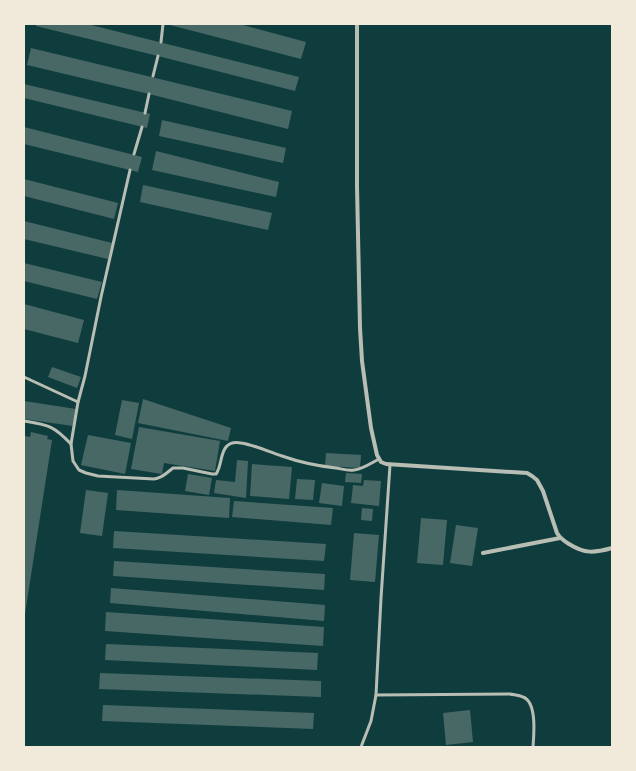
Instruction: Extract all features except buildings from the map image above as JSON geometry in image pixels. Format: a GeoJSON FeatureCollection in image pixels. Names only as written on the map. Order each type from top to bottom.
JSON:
{"type":"FeatureCollection","features":[{"type":"Feature","properties":{"kind":"street"},"geometry":{"type":"LineString","coordinates":[[357,24],[357,187],[360,328],[362,361],[371,428],[379,459],[383,463],[390,465],[527,474],[536,480],[543,491],[560,538],[571,546],[582,551],[595,552],[612,548]]}},
{"type":"Feature","properties":{"kind":"street"},"geometry":{"type":"LineString","coordinates":[[483,553],[560,538]]}},
{"type":"Feature","properties":{"kind":"lane"},"geometry":{"type":"LineString","coordinates":[[161,42],[163,24]]}},
{"type":"Feature","properties":{"kind":"lane"},"geometry":{"type":"LineString","coordinates":[[153,76],[158,56]]}},
{"type":"Feature","properties":{"kind":"lane"},"geometry":{"type":"LineString","coordinates":[[145,113],[149,94]]}},
{"type":"Feature","properties":{"kind":"lane"},"geometry":{"type":"LineString","coordinates":[[134,154],[142,127]]}},
{"type":"Feature","properties":{"kind":"lane"},"geometry":{"type":"LineString","coordinates":[[130,170],[78,402],[71,444],[73,461],[79,470],[98,476],[154,479],[164,476],[173,468],[183,468],[216,474],[224,449],[234,442],[250,445],[283,457],[323,467],[356,470],[379,459]]}},
{"type":"Feature","properties":{"kind":"lane"},"geometry":{"type":"LineString","coordinates":[[24,377],[78,402]]}},
{"type":"Feature","properties":{"kind":"lane"},"geometry":{"type":"LineString","coordinates":[[24,421],[48,426],[58,431],[71,444]]}},
{"type":"Feature","properties":{"kind":"lane"},"geometry":{"type":"LineString","coordinates":[[361,747],[371,721],[376,695],[390,465]]}},
{"type":"Feature","properties":{"kind":"lane"},"geometry":{"type":"LineString","coordinates":[[376,695],[510,694],[524,697],[529,702],[532,711],[534,724],[533,747]]}}]}
